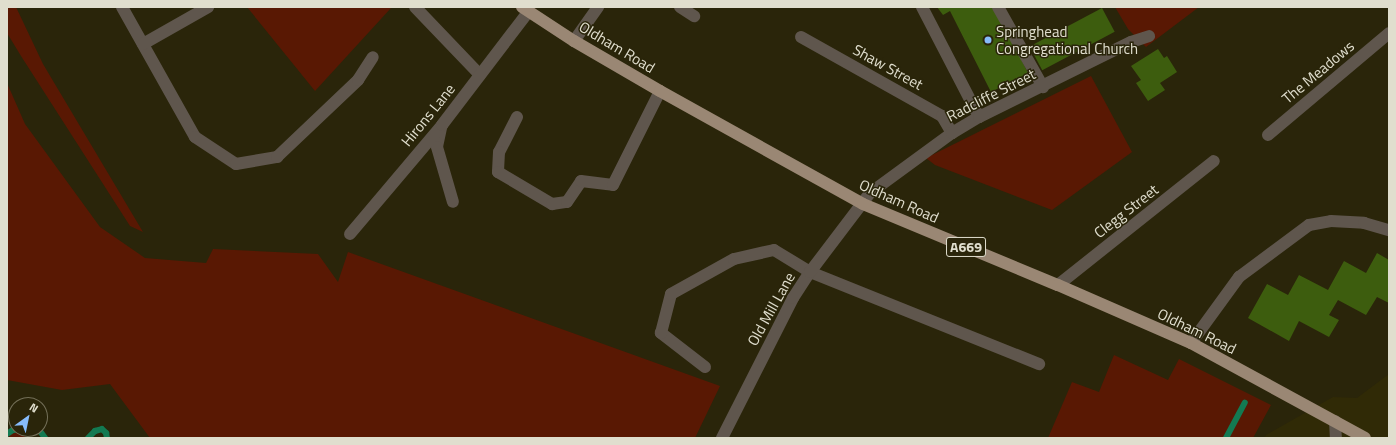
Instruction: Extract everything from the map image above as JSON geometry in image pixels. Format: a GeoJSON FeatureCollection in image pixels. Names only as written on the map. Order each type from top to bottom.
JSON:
{"type":"FeatureCollection","features":[{"type":"Feature","properties":{"kind":"main road","name":"Oldham Road"},"geometry":{"type":"LineString","coordinates":[[525,10],[574,41],[660,91],[862,204],[1058,285],[1191,343],[1365,438]]}},
{"type":"Feature","properties":{"kind":"street"},"geometry":{"type":"LineString","coordinates":[[122,7],[195,137],[236,164],[277,157],[358,80],[373,57]]}},
{"type":"Feature","properties":{"kind":"street"},"geometry":{"type":"LineString","coordinates":[[143,44],[208,7]]}},
{"type":"Feature","properties":{"kind":"street"},"geometry":{"type":"LineString","coordinates":[[415,7],[480,75]]}},
{"type":"Feature","properties":{"kind":"street"},"geometry":{"type":"LineString","coordinates":[[574,41],[598,7]]}},
{"type":"Feature","properties":{"kind":"street"},"geometry":{"type":"LineString","coordinates":[[680,7],[694,16]]}},
{"type":"Feature","properties":{"kind":"street"},"geometry":{"type":"LineString","coordinates":[[922,7],[978,117]]}},
{"type":"Feature","properties":{"kind":"street"},"geometry":{"type":"LineString","coordinates":[[998,7],[1043,87]]}},
{"type":"Feature","properties":{"kind":"street","name":"Hirons Lane"},"geometry":{"type":"LineString","coordinates":[[350,234],[442,125],[480,75],[525,10]]}},
{"type":"Feature","properties":{"kind":"street","name":"The Meadows"},"geometry":{"type":"LineString","coordinates":[[1268,134],[1389,33]]}},
{"type":"Feature","properties":{"kind":"street","name":"Radcliffe Street"},"geometry":{"type":"LineString","coordinates":[[862,204],[870,193],[952,133],[978,117],[1043,87],[1131,42],[1148,36]]}},
{"type":"Feature","properties":{"kind":"street","name":"Shaw Street"},"geometry":{"type":"LineString","coordinates":[[801,37],[942,116],[952,133]]}},
{"type":"Feature","properties":{"kind":"street"},"geometry":{"type":"LineString","coordinates":[[518,117],[499,152],[498,172],[552,204],[567,202],[581,181],[613,185],[660,91]]}},
{"type":"Feature","properties":{"kind":"street"},"geometry":{"type":"LineString","coordinates":[[442,125],[437,147],[453,202]]}},
{"type":"Feature","properties":{"kind":"street","name":"Clegg Street"},"geometry":{"type":"LineString","coordinates":[[1058,285],[1214,161]]}},
{"type":"Feature","properties":{"kind":"street","name":"Old Mill Lane"},"geometry":{"type":"LineString","coordinates":[[722,438],[793,298],[810,272],[862,204]]}},
{"type":"Feature","properties":{"kind":"street"},"geometry":{"type":"LineString","coordinates":[[1191,343],[1239,277],[1309,225],[1337,221],[1364,223],[1389,230]]}},
{"type":"Feature","properties":{"kind":"street"},"geometry":{"type":"LineString","coordinates":[[705,367],[660,333],[671,294],[734,259],[774,250],[810,272],[1039,364]]}},
{"type":"Feature","properties":{"kind":"street"},"geometry":{"type":"LineString","coordinates":[[1336,421],[1336,438]]}},
{"type":"Feature","properties":{"kind":"shaded area"},"geometry":{"type":"Polygon","coordinates":[[[7,7],[16,7],[43,64],[143,232],[130,226],[7,33],[7,7]]]}},
{"type":"Feature","properties":{"kind":"shaded area"},"geometry":{"type":"Polygon","coordinates":[[[247,7],[391,7],[391,8],[315,91],[247,7]]]}},
{"type":"Feature","properties":{"kind":"shaded area"},"geometry":{"type":"Polygon","coordinates":[[[1115,7],[1199,7],[1146,47],[1128,29],[1115,7]]]}},
{"type":"Feature","properties":{"kind":"shaded area"},"geometry":{"type":"Polygon","coordinates":[[[1091,76],[1132,152],[1052,210],[935,165],[926,158],[1091,76]]]}},
{"type":"Feature","properties":{"kind":"shaded area"},"geometry":{"type":"Polygon","coordinates":[[[7,83],[25,124],[100,227],[145,258],[206,263],[213,249],[318,254],[338,282],[348,252],[720,386],[695,438],[150,438],[110,384],[62,390],[7,380],[7,83]]]}},
{"type":"Feature","properties":{"kind":"shaded area"},"geometry":{"type":"Polygon","coordinates":[[[1114,355],[1168,380],[1179,359],[1271,405],[1253,438],[1048,438],[1072,382],[1099,392],[1114,355]]]}},
{"type":"Feature","properties":{"kind":"shaded area"},"geometry":{"type":"Polygon","coordinates":[[[1389,374],[1389,438],[1264,438],[1266,435],[1333,397],[1357,398],[1389,374]]]}},
{"type":"Feature","properties":{"kind":"shaded area"},"geometry":{"type":"Polygon","coordinates":[[[7,429],[8,437],[29,438],[7,438],[7,429]]]}},
{"type":"Feature","properties":{"kind":"building","name":"Springhead Congregational Church"},"geometry":{"type":"Polygon","coordinates":[[[937,7],[995,7],[1028,73],[991,92],[950,11],[943,15],[937,7]]]}},
{"type":"Feature","properties":{"kind":"building"},"geometry":{"type":"Polygon","coordinates":[[[1102,8],[1115,32],[1042,70],[1030,46],[1102,8]]]}},
{"type":"Feature","properties":{"kind":"building"},"geometry":{"type":"Polygon","coordinates":[[[1158,49],[1164,58],[1167,56],[1177,72],[1160,83],[1165,90],[1148,101],[1136,83],[1141,80],[1131,66],[1158,49]]]}},
{"type":"Feature","properties":{"kind":"building"},"geometry":{"type":"Polygon","coordinates":[[[1377,253],[1389,260],[1389,303],[1377,297],[1366,315],[1338,300],[1329,315],[1339,320],[1329,337],[1299,321],[1289,341],[1248,318],[1267,284],[1288,295],[1299,275],[1328,290],[1344,261],[1366,273],[1377,253]]]}},
{"type":"Feature","properties":{"kind":"waterway"},"geometry":{"type":"LineString","coordinates":[[1226,438],[1245,403]]}},
{"type":"Feature","properties":{"kind":"waterway"},"geometry":{"type":"LineString","coordinates":[[88,438],[95,431],[102,429],[106,433],[107,438]]}},
{"type":"Feature","properties":{"kind":"place","name":"Springhead Congregational Church"},"geometry":{"type":"Point","coordinates":[988,40]}}]}
